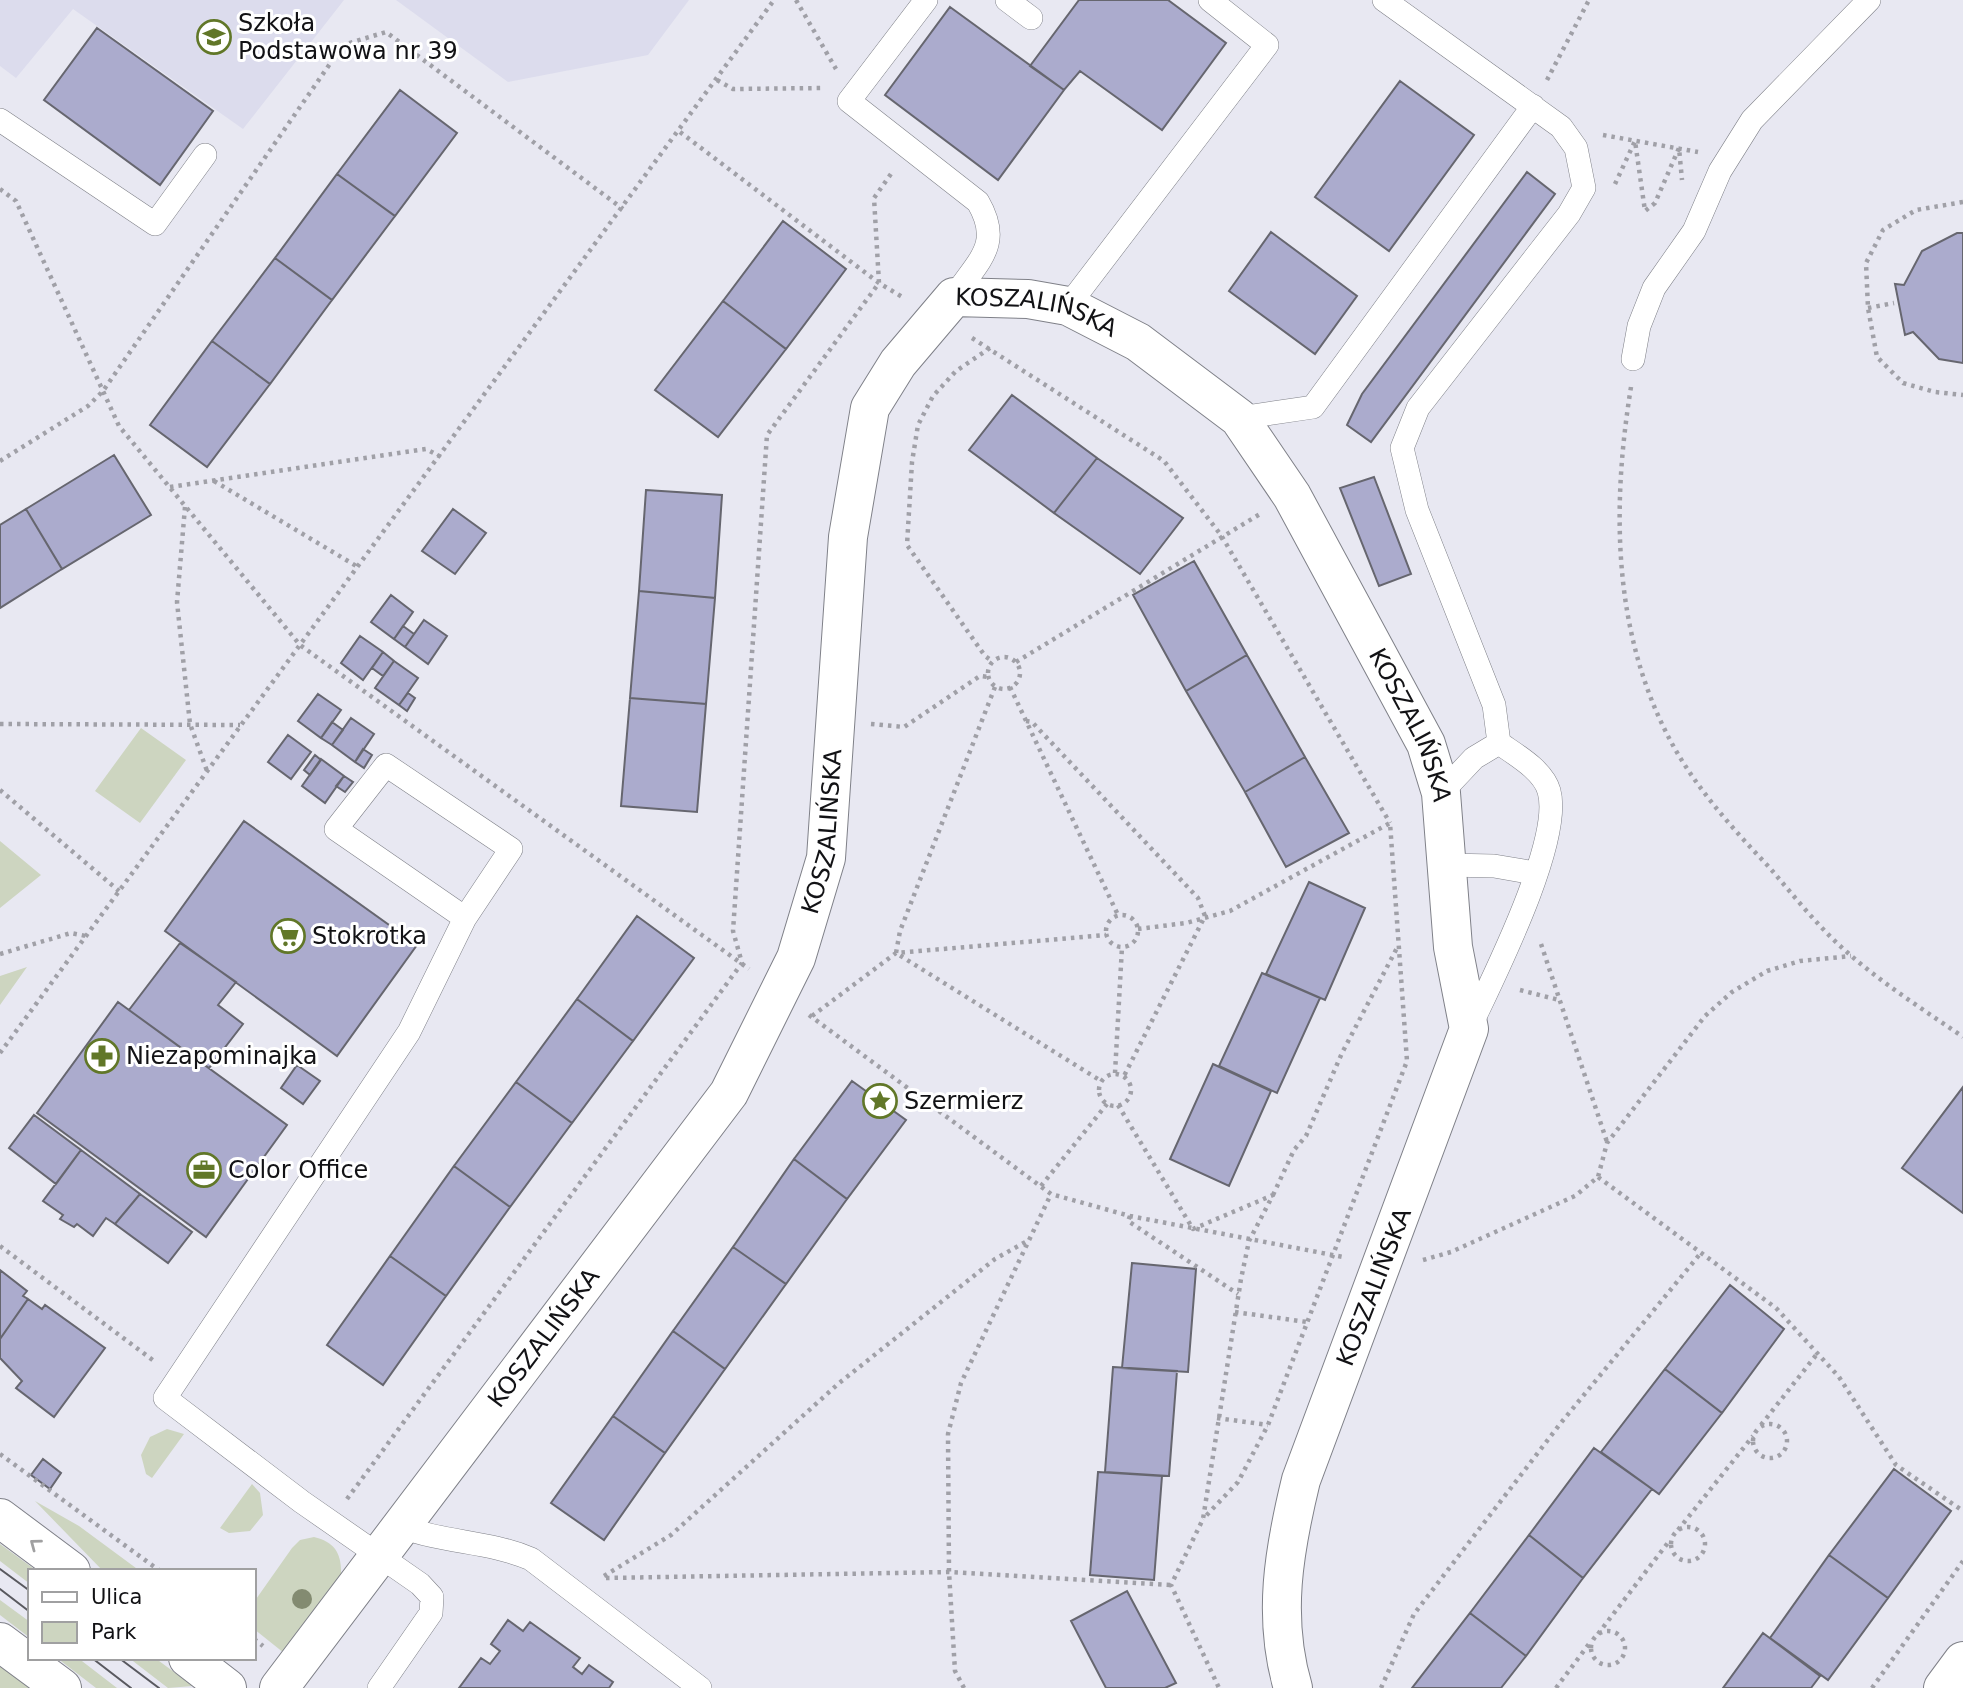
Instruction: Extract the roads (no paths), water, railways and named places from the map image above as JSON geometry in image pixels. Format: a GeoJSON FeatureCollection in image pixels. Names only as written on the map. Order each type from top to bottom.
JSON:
{"type":"FeatureCollection","features":[{"type":"Feature","properties":{"kind":"street","name":"KOSZALIŃSKA"},"geometry":{"type":"LineString","coordinates":[[279,1688],[729,1093],[796,958],[826,858],[848,537],[870,408],[898,363],[944,307],[1028,299],[1068,306],[1138,342],[1239,418],[1292,496],[1426,744],[1441,793],[1453,947],[1469,1030],[1301,1480],[1284,1547],[1280,1603],[1283,1656],[1293,1688]]}},
{"type":"Feature","properties":{"kind":"street"},"geometry":{"type":"LineString","coordinates":[[0,1518],[68,1569]]}},
{"type":"Feature","properties":{"kind":"street"},"geometry":{"type":"LineString","coordinates":[[0,1642],[62,1688]]}},
{"type":"Feature","properties":{"kind":"street"},"geometry":{"type":"LineString","coordinates":[[191,1660],[228,1688]]}},
{"type":"Feature","properties":{"kind":"street"},"geometry":{"type":"LineString","coordinates":[[1943,1688],[1963,1661]]}},
{"type":"Feature","properties":{"kind":"lane"},"geometry":{"type":"LineString","coordinates":[[926,0],[841,94],[978,202],[989,220],[990,240],[944,307]]}},
{"type":"Feature","properties":{"kind":"lane"},"geometry":{"type":"LineString","coordinates":[[1007,0],[1031,18]]}},
{"type":"Feature","properties":{"kind":"lane"},"geometry":{"type":"LineString","coordinates":[[1068,306],[1267,45],[1210,0]]}},
{"type":"Feature","properties":{"kind":"lane"},"geometry":{"type":"LineString","coordinates":[[1384,0],[1561,127],[1576,148],[1584,188],[1569,214],[1418,408],[1402,448],[1418,510],[1494,705],[1499,743],[1530,764],[1549,789],[1552,822],[1524,908],[1469,1030]]}},
{"type":"Feature","properties":{"kind":"lane"},"geometry":{"type":"LineString","coordinates":[[1633,359],[1639,326],[1654,288],[1694,231],[1728,158],[1752,120],[1780,87],[1868,0]]}},
{"type":"Feature","properties":{"kind":"lane"},"geometry":{"type":"LineString","coordinates":[[1239,418],[1313,407],[1533,106]]}},
{"type":"Feature","properties":{"kind":"lane"},"geometry":{"type":"LineString","coordinates":[[0,120],[155,224],[205,155]]}},
{"type":"Feature","properties":{"kind":"lane"},"geometry":{"type":"LineString","coordinates":[[1441,793],[1474,758],[1499,743]]}},
{"type":"Feature","properties":{"kind":"lane"},"geometry":{"type":"LineString","coordinates":[[465,918],[336,829],[386,765],[511,849],[465,918],[409,1032],[165,1398],[330,1522],[389,1540],[423,1535],[506,1548],[531,1559],[700,1688]]}},
{"type":"Feature","properties":{"kind":"lane"},"geometry":{"type":"LineString","coordinates":[[1447,864],[1494,866],[1535,873]]}},
{"type":"Feature","properties":{"kind":"lane"},"geometry":{"type":"LineString","coordinates":[[379,1688],[431,1613],[432,1597],[389,1540]]}},
{"type":"Feature","properties":{"kind":"tram line"},"geometry":{"type":"LineString","coordinates":[[0,1569],[28,1590]]}},
{"type":"Feature","properties":{"kind":"tram line"},"geometry":{"type":"LineString","coordinates":[[0,1589],[28,1610]]}},
{"type":"Feature","properties":{"kind":"tram line"},"geometry":{"type":"LineString","coordinates":[[95,1660],[131,1688]]}},
{"type":"Feature","properties":{"kind":"tram line"},"geometry":{"type":"LineString","coordinates":[[122,1660],[159,1688]]}},
{"type":"Feature","properties":{"kind":"place","name":"Szkoła Podstawowa nr 39"},"geometry":{"type":"Point","coordinates":[214,37]}},
{"type":"Feature","properties":{"kind":"place","name":"Stokrotka"},"geometry":{"type":"Point","coordinates":[288,936]}},
{"type":"Feature","properties":{"kind":"place","name":"Niezapominajka"},"geometry":{"type":"Point","coordinates":[102,1056]}},
{"type":"Feature","properties":{"kind":"place","name":"Szermierz"},"geometry":{"type":"Point","coordinates":[880,1101]}},
{"type":"Feature","properties":{"kind":"place","name":"Color Office"},"geometry":{"type":"Point","coordinates":[204,1170]}}]}
